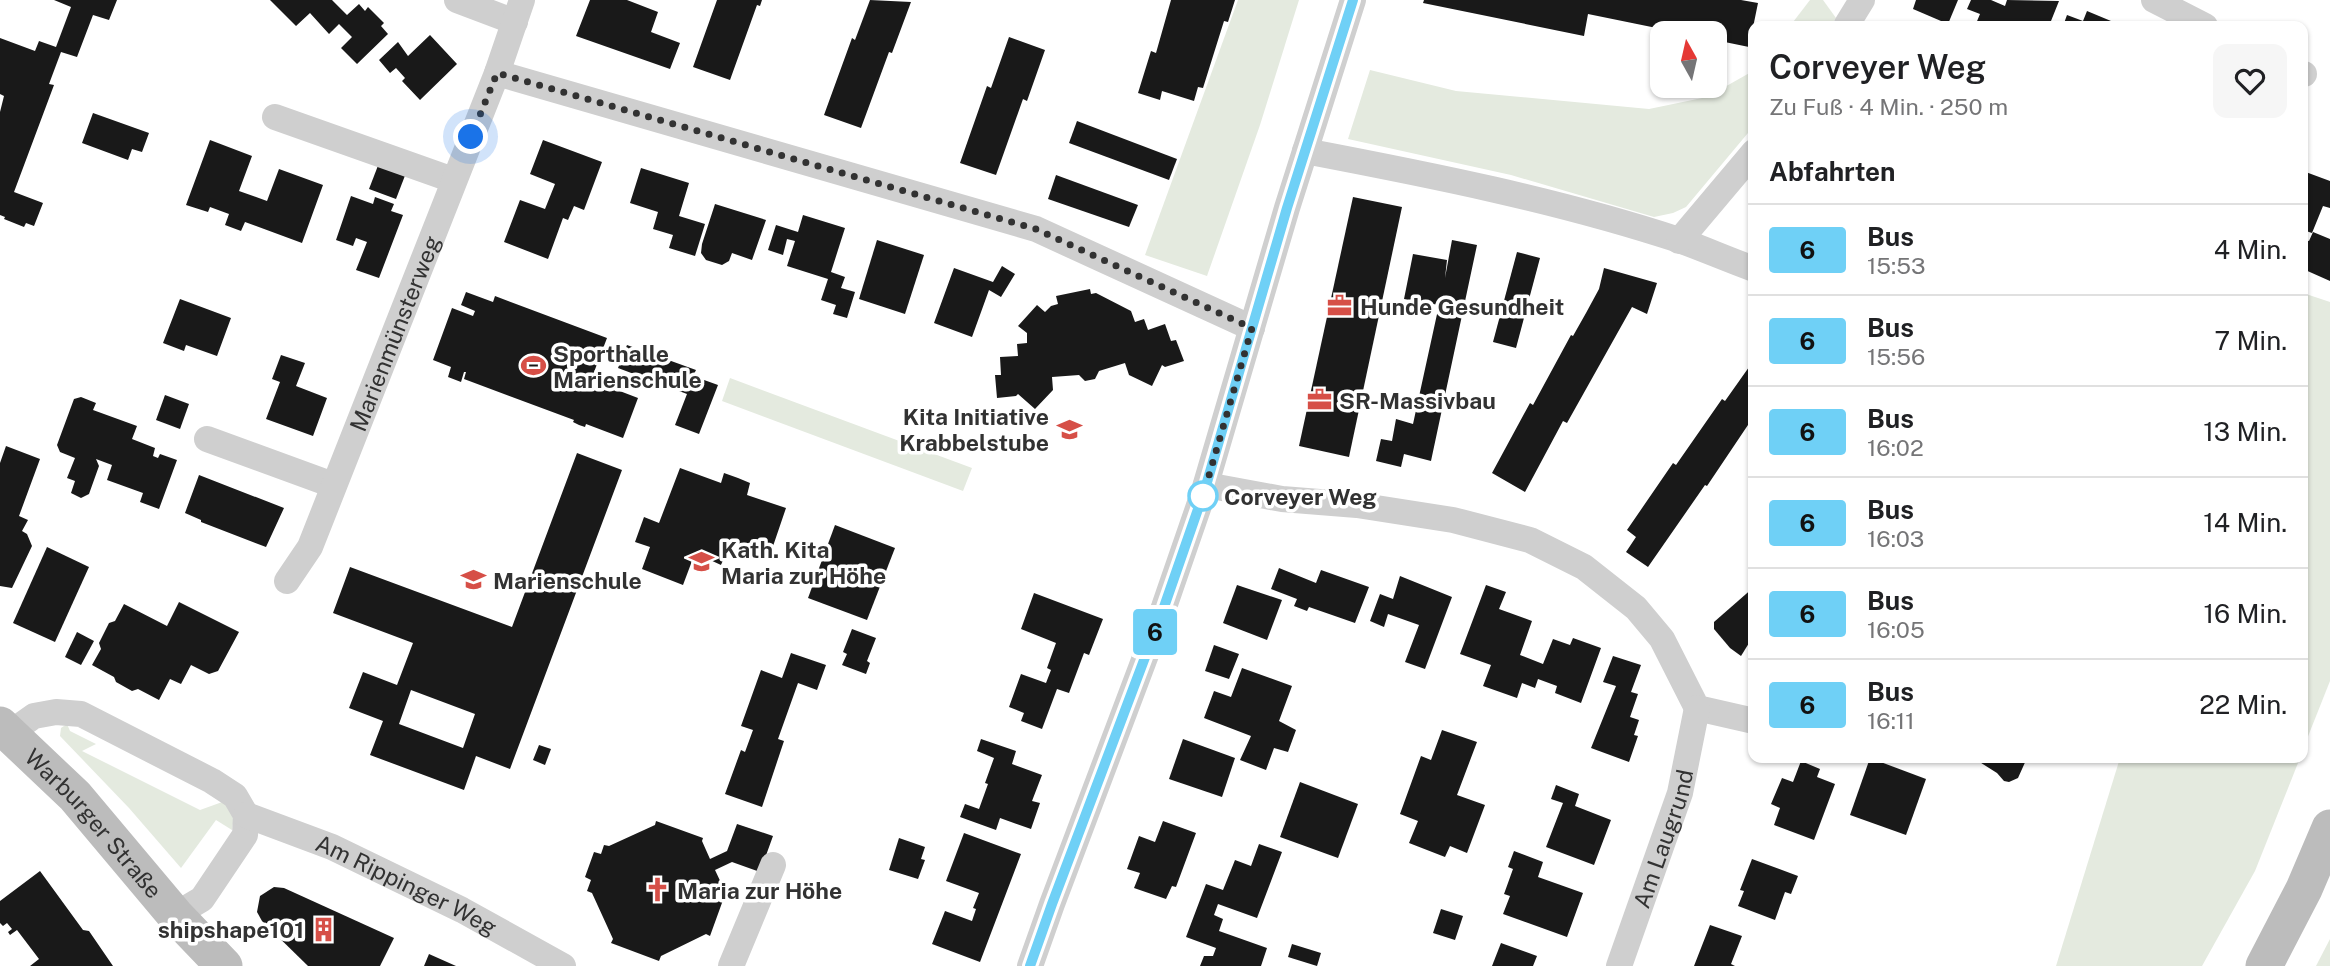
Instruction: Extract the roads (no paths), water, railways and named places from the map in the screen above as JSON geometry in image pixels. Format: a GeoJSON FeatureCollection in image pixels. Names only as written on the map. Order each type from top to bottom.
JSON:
{"type":"FeatureCollection","features":[{"type":"Feature","properties":{"kind":"main road","name":"Warburger Straße"},"geometry":{"type":"LineString","coordinates":[[5,729],[75,796],[175,915],[225,966]]}},
{"type":"Feature","properties":{"kind":"main road"},"geometry":{"type":"LineString","coordinates":[[2264,966],[2304,890],[2330,828]]}},
{"type":"Feature","properties":{"kind":"main road","name":"Warburger Straße"},"geometry":{"type":"LineString","coordinates":[[175,915],[193,966]]}},
{"type":"Feature","properties":{"kind":"street","name":"Marienmünsterweg"},"geometry":{"type":"LineString","coordinates":[[287,581],[310,547],[519,11],[457,0]]}},
{"type":"Feature","properties":{"kind":"street"},"geometry":{"type":"LineString","coordinates":[[1030,966],[1164,607],[1206,485],[1305,151],[1353,0]]}},
{"type":"Feature","properties":{"kind":"street"},"geometry":{"type":"LineString","coordinates":[[1849,21],[1862,0]]}},
{"type":"Feature","properties":{"kind":"street"},"geometry":{"type":"LineString","coordinates":[[2154,0],[2194,14]]}},
{"type":"Feature","properties":{"kind":"street"},"geometry":{"type":"LineString","coordinates":[[497,73],[1036,229],[1252,328]]}},
{"type":"Feature","properties":{"kind":"street"},"geometry":{"type":"LineString","coordinates":[[275,117],[453,180]]}},
{"type":"Feature","properties":{"kind":"street"},"geometry":{"type":"LineString","coordinates":[[1305,151],[1509,193],[1679,241],[1748,268]]}},
{"type":"Feature","properties":{"kind":"street"},"geometry":{"type":"LineString","coordinates":[[1679,241],[1748,159]]}},
{"type":"Feature","properties":{"kind":"street"},"geometry":{"type":"LineString","coordinates":[[207,439],[333,485]]}},
{"type":"Feature","properties":{"kind":"street"},"geometry":{"type":"LineString","coordinates":[[1206,485],[1282,499],[1357,505],[1453,520],[1530,540],[1584,567],[1636,608],[1662,639],[1697,708],[1748,720]]}},
{"type":"Feature","properties":{"kind":"street","name":"Am Laugrund"},"geometry":{"type":"LineString","coordinates":[[1619,966],[1680,793],[1697,708]]}},
{"type":"Feature","properties":{"kind":"street","name":"Warburger Straße"},"geometry":{"type":"LineString","coordinates":[[5,729],[34,716],[56,712],[81,714],[212,781],[234,796],[246,815],[245,835],[202,899],[175,915]]}},
{"type":"Feature","properties":{"kind":"street","name":"Am Rippinger Weg"},"geometry":{"type":"LineString","coordinates":[[246,815],[332,847],[462,910],[563,966]]}},
{"type":"Feature","properties":{"kind":"street"},"geometry":{"type":"LineString","coordinates":[[731,966],[773,865]]}},
{"type":"Feature","properties":{"kind":"place","name":"Hunde Gesundheit"},"geometry":{"type":"Point","coordinates":[1340,306]}},
{"type":"Feature","properties":{"kind":"place","name":"Sporthalle Marienschule"},"geometry":{"type":"Point","coordinates":[533,366]}},
{"type":"Feature","properties":{"kind":"place","name":"SR-Massivbau"},"geometry":{"type":"Point","coordinates":[1319,400]}},
{"type":"Feature","properties":{"kind":"place","name":"Kita Initiative Krabbelstube"},"geometry":{"type":"Point","coordinates":[1069,429]}},
{"type":"Feature","properties":{"kind":"place","name":"Corveyer Weg"},"geometry":{"type":"Point","coordinates":[1203,496]}},
{"type":"Feature","properties":{"kind":"place","name":"Kath. Kita Maria zur Höhe"},"geometry":{"type":"Point","coordinates":[701,562]}},
{"type":"Feature","properties":{"kind":"place","name":"Marienschule"},"geometry":{"type":"Point","coordinates":[473,580]}},
{"type":"Feature","properties":{"kind":"place","name":"Maria zur Höhe"},"geometry":{"type":"Point","coordinates":[657,890]}},
{"type":"Feature","properties":{"kind":"place","name":"shipshape101"},"geometry":{"type":"Point","coordinates":[324,929]}}]}
